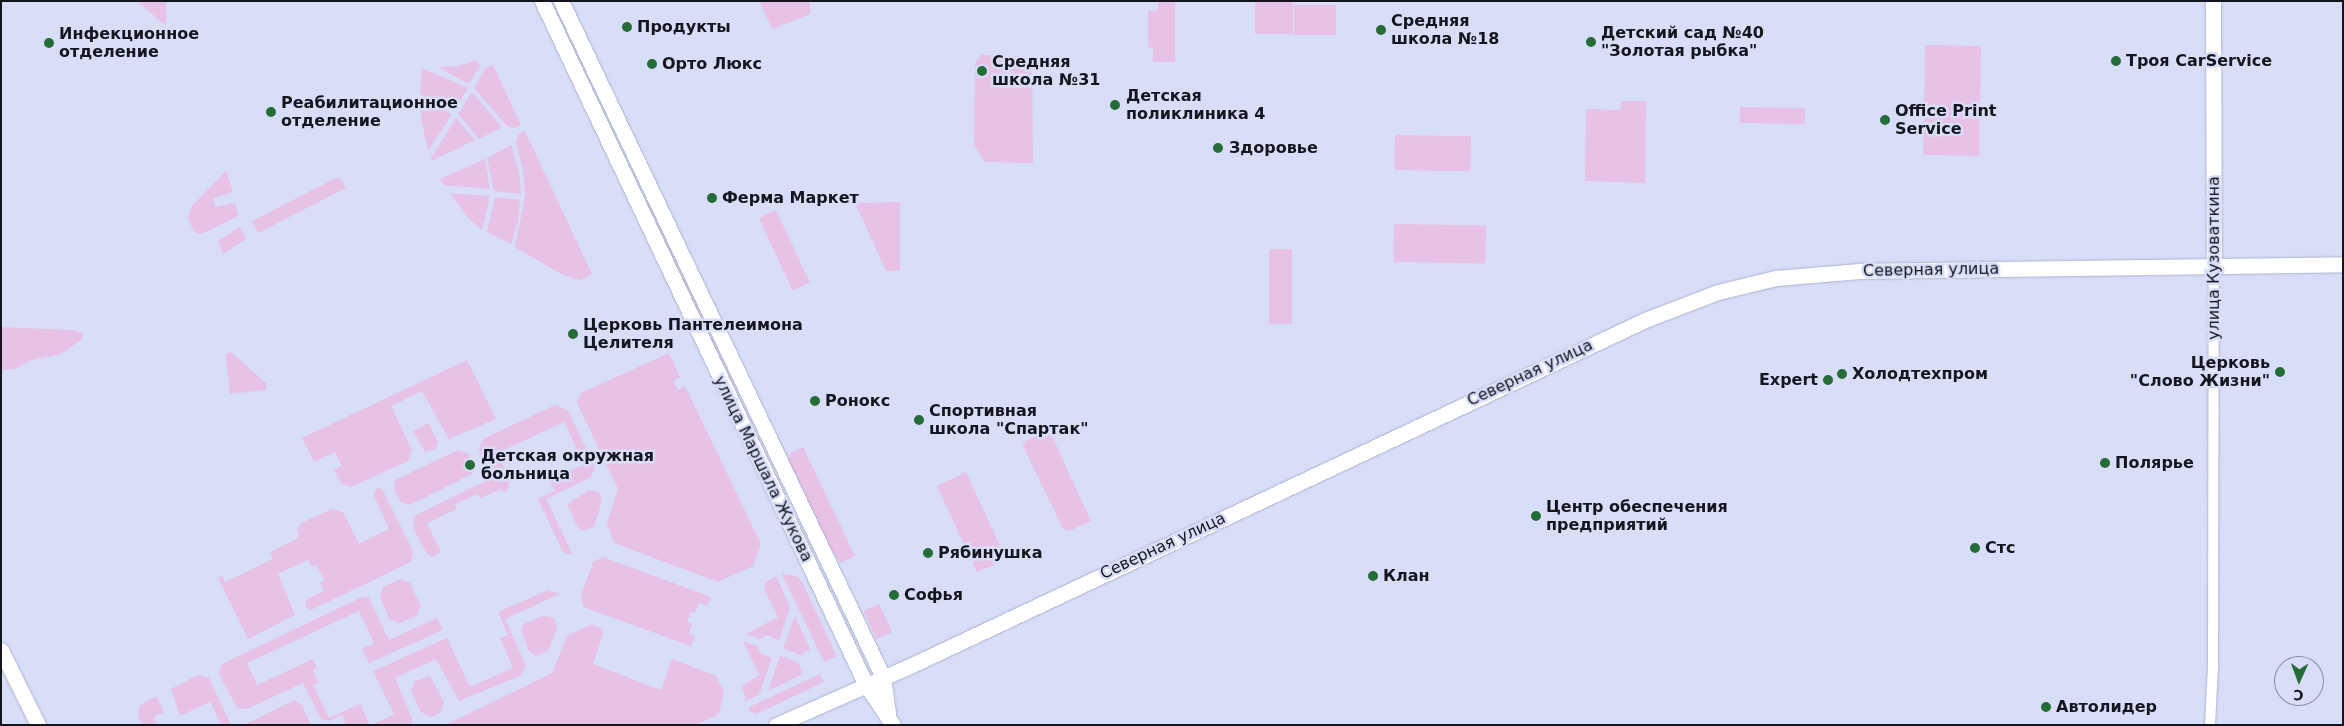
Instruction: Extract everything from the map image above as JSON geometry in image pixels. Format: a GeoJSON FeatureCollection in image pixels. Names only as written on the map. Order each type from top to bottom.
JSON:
{"type":"FeatureCollection","features":[{"type":"Feature","properties":{"kind":"main road","name":"улица Маршала Жукова"},"geometry":{"type":"LineString","coordinates":[[542,1],[866,685],[890,720]]}},
{"type":"Feature","properties":{"kind":"main road","name":"улица Маршала Жукова"},"geometry":{"type":"LineString","coordinates":[[561,1],[884,677],[890,720]]}},
{"type":"Feature","properties":{"kind":"main road","name":"улица Кузоваткина"},"geometry":{"type":"LineString","coordinates":[[2214,1],[2214,266]]}},
{"type":"Feature","properties":{"kind":"main road","name":"Северная улица"},"geometry":{"type":"LineString","coordinates":[[776,725],[884,677],[1632,326],[1718,292],[1776,278],[1850,272],[2343,264]]}},
{"type":"Feature","properties":{"kind":"main road"},"geometry":{"type":"LineString","coordinates":[[821,590],[838,582]]}},
{"type":"Feature","properties":{"kind":"main road"},"geometry":{"type":"LineString","coordinates":[[1,650],[38,725]]}},
{"type":"Feature","properties":{"kind":"street","name":"улица Кузоваткина"},"geometry":{"type":"LineString","coordinates":[[2210,725],[2213,665],[2214,266]]}},
{"type":"Feature","properties":{"kind":"shaded area"},"geometry":{"type":"Polygon","coordinates":[[[137,1],[166,1],[166,26],[164,24],[137,1]]]}},
{"type":"Feature","properties":{"kind":"shaded area"},"geometry":{"type":"Polygon","coordinates":[[[759,1],[810,1],[810,14],[772,29],[759,1]]]}},
{"type":"Feature","properties":{"kind":"shaded area"},"geometry":{"type":"Polygon","coordinates":[[[1158,1],[1175,1],[1175,62],[1153,62],[1153,48],[1148,47],[1148,11],[1158,10],[1158,1]]]}},
{"type":"Feature","properties":{"kind":"shaded area"},"geometry":{"type":"Polygon","coordinates":[[[1255,1],[1293,1],[1293,34],[1255,34],[1255,1]]]}},
{"type":"Feature","properties":{"kind":"shaded area"},"geometry":{"type":"Polygon","coordinates":[[[1294,5],[1336,5],[1336,35],[1294,35],[1294,5]]]}},
{"type":"Feature","properties":{"kind":"shaded area"},"geometry":{"type":"Polygon","coordinates":[[[1925,45],[1981,46],[1979,156],[1923,155],[1925,45]]]}},
{"type":"Feature","properties":{"kind":"shaded area"},"geometry":{"type":"Polygon","coordinates":[[[981,55],[1032,57],[1033,163],[985,162],[974,146],[975,63],[981,55]]]}},
{"type":"Feature","properties":{"kind":"shaded area"},"geometry":{"type":"Polygon","coordinates":[[[477,60],[480,66],[469,84],[438,67],[459,66],[477,60]]]}},
{"type":"Feature","properties":{"kind":"shaded area"},"geometry":{"type":"Polygon","coordinates":[[[493,65],[521,125],[515,128],[507,126],[474,88],[486,68],[493,65]]]}},
{"type":"Feature","properties":{"kind":"shaded area"},"geometry":{"type":"Polygon","coordinates":[[[422,68],[468,88],[454,111],[420,94],[422,68]]]}},
{"type":"Feature","properties":{"kind":"shaded area"},"geometry":{"type":"Polygon","coordinates":[[[472,92],[502,127],[479,139],[458,114],[472,92]]]}},
{"type":"Feature","properties":{"kind":"shaded area"},"geometry":{"type":"Polygon","coordinates":[[[420,98],[452,114],[428,151],[421,118],[420,98]]]}},
{"type":"Feature","properties":{"kind":"shaded area"},"geometry":{"type":"Polygon","coordinates":[[[1621,101],[1646,101],[1645,183],[1585,181],[1586,109],[1621,110],[1621,101]]]}},
{"type":"Feature","properties":{"kind":"shaded area"},"geometry":{"type":"Polygon","coordinates":[[[1740,107],[1805,108],[1805,124],[1740,123],[1740,107]]]}},
{"type":"Feature","properties":{"kind":"shaded area"},"geometry":{"type":"Polygon","coordinates":[[[456,118],[475,140],[432,161],[431,158],[456,118]]]}},
{"type":"Feature","properties":{"kind":"shaded area"},"geometry":{"type":"Polygon","coordinates":[[[525,131],[592,274],[581,280],[561,274],[515,247],[525,196],[523,170],[516,143],[518,135],[525,131]]]}},
{"type":"Feature","properties":{"kind":"shaded area"},"geometry":{"type":"Polygon","coordinates":[[[1395,135],[1471,136],[1470,171],[1394,170],[1395,135]]]}},
{"type":"Feature","properties":{"kind":"shaded area"},"geometry":{"type":"Polygon","coordinates":[[[511,145],[519,171],[521,194],[494,191],[487,158],[511,145]]]}},
{"type":"Feature","properties":{"kind":"shaded area"},"geometry":{"type":"Polygon","coordinates":[[[485,159],[490,189],[443,185],[440,179],[485,159]]]}},
{"type":"Feature","properties":{"kind":"shaded area"},"geometry":{"type":"Polygon","coordinates":[[[226,171],[233,192],[213,198],[215,207],[235,203],[238,216],[202,234],[195,233],[188,219],[191,207],[226,171]]]}},
{"type":"Feature","properties":{"kind":"shaded area"},"geometry":{"type":"Polygon","coordinates":[[[336,178],[342,180],[346,188],[258,233],[252,221],[336,178]]]}},
{"type":"Feature","properties":{"kind":"shaded area"},"geometry":{"type":"Polygon","coordinates":[[[450,193],[490,196],[482,230],[467,217],[450,193]]]}},
{"type":"Feature","properties":{"kind":"shaded area"},"geometry":{"type":"Polygon","coordinates":[[[495,197],[520,200],[518,221],[511,244],[487,232],[495,197]]]}},
{"type":"Feature","properties":{"kind":"shaded area"},"geometry":{"type":"Polygon","coordinates":[[[648,201],[820,570],[816,572],[644,203],[648,201]]]}},
{"type":"Feature","properties":{"kind":"shaded area"},"geometry":{"type":"Polygon","coordinates":[[[900,202],[900,271],[886,271],[855,203],[900,202]]]}},
{"type":"Feature","properties":{"kind":"shaded area"},"geometry":{"type":"Polygon","coordinates":[[[776,210],[810,283],[793,291],[759,218],[776,210]]]}},
{"type":"Feature","properties":{"kind":"shaded area"},"geometry":{"type":"Polygon","coordinates":[[[1394,224],[1486,226],[1485,264],[1393,262],[1394,224]]]}},
{"type":"Feature","properties":{"kind":"shaded area"},"geometry":{"type":"Polygon","coordinates":[[[240,227],[246,239],[223,254],[218,241],[240,227]]]}},
{"type":"Feature","properties":{"kind":"shaded area"},"geometry":{"type":"Polygon","coordinates":[[[1269,249],[1292,249],[1292,324],[1269,324],[1269,249]]]}},
{"type":"Feature","properties":{"kind":"shaded area"},"geometry":{"type":"Polygon","coordinates":[[[1,327],[73,330],[83,333],[83,338],[62,354],[31,360],[15,369],[1,370],[1,327]]]}},
{"type":"Feature","properties":{"kind":"shaded area"},"geometry":{"type":"Polygon","coordinates":[[[231,352],[266,383],[266,390],[230,394],[226,354],[231,352]]]}},
{"type":"Feature","properties":{"kind":"shaded area"},"geometry":{"type":"Polygon","coordinates":[[[669,353],[680,377],[673,381],[678,390],[685,386],[761,544],[753,566],[718,582],[614,543],[607,523],[618,489],[577,403],[581,393],[669,353]]]}},
{"type":"Feature","properties":{"kind":"shaded area"},"geometry":{"type":"Polygon","coordinates":[[[467,360],[496,419],[449,439],[422,391],[391,406],[412,450],[408,461],[351,487],[342,484],[334,470],[342,466],[335,452],[314,462],[302,438],[467,360]]]}},
{"type":"Feature","properties":{"kind":"shaded area"},"geometry":{"type":"Polygon","coordinates":[[[555,405],[568,410],[595,468],[591,477],[546,499],[573,555],[563,552],[538,499],[555,491],[550,481],[584,464],[564,422],[498,453],[510,481],[507,491],[503,492],[501,489],[480,498],[478,494],[455,504],[457,509],[427,523],[441,552],[432,557],[427,554],[413,528],[414,516],[492,478],[479,450],[483,439],[555,405]]]}},
{"type":"Feature","properties":{"kind":"shaded area"},"geometry":{"type":"Polygon","coordinates":[[[429,423],[438,443],[435,449],[425,452],[413,431],[429,423]]]}},
{"type":"Feature","properties":{"kind":"shaded area"},"geometry":{"type":"Polygon","coordinates":[[[1046,432],[1051,434],[1091,521],[1069,531],[1063,529],[1023,446],[1025,441],[1046,432]]]}},
{"type":"Feature","properties":{"kind":"shaded area"},"geometry":{"type":"Polygon","coordinates":[[[803,447],[855,556],[841,563],[826,543],[788,461],[791,453],[803,447]]]}},
{"type":"Feature","properties":{"kind":"shaded area"},"geometry":{"type":"Polygon","coordinates":[[[458,450],[469,454],[475,468],[472,474],[410,505],[401,502],[394,490],[395,480],[458,450]]]}},
{"type":"Feature","properties":{"kind":"shaded area"},"geometry":{"type":"Polygon","coordinates":[[[966,472],[1001,548],[991,553],[996,564],[977,572],[937,486],[966,472]]]}},
{"type":"Feature","properties":{"kind":"shaded area"},"geometry":{"type":"Polygon","coordinates":[[[377,488],[382,489],[413,551],[411,562],[311,610],[305,606],[306,600],[324,591],[320,583],[324,581],[317,565],[312,567],[308,560],[278,574],[295,615],[248,639],[218,578],[222,576],[225,582],[273,559],[270,552],[299,538],[297,529],[301,523],[332,509],[343,512],[359,544],[389,529],[373,494],[377,488]]]}},
{"type":"Feature","properties":{"kind":"shaded area"},"geometry":{"type":"Polygon","coordinates":[[[589,490],[599,492],[602,501],[594,527],[584,531],[578,528],[567,504],[589,490]]]}},
{"type":"Feature","properties":{"kind":"shaded area"},"geometry":{"type":"Polygon","coordinates":[[[603,557],[711,597],[707,606],[699,603],[695,613],[690,612],[687,622],[692,624],[689,634],[695,636],[691,646],[583,607],[581,596],[593,562],[603,557]]]}},
{"type":"Feature","properties":{"kind":"shaded area"},"geometry":{"type":"Polygon","coordinates":[[[782,574],[796,576],[802,582],[837,656],[824,662],[782,574]]]}},
{"type":"Feature","properties":{"kind":"shaded area"},"geometry":{"type":"Polygon","coordinates":[[[776,576],[790,607],[779,640],[766,635],[760,639],[746,634],[778,617],[764,589],[766,582],[776,576]]]}},
{"type":"Feature","properties":{"kind":"shaded area"},"geometry":{"type":"Polygon","coordinates":[[[400,579],[410,583],[421,606],[417,615],[401,623],[390,620],[380,598],[383,587],[400,579]]]}},
{"type":"Feature","properties":{"kind":"shaded area"},"geometry":{"type":"Polygon","coordinates":[[[548,590],[560,594],[505,619],[526,666],[520,676],[459,701],[436,659],[395,678],[412,718],[412,725],[372,725],[394,714],[373,671],[447,638],[470,687],[513,668],[500,638],[508,635],[498,612],[548,590]]]}},
{"type":"Feature","properties":{"kind":"shaded area"},"geometry":{"type":"Polygon","coordinates":[[[362,597],[369,598],[389,640],[437,618],[443,630],[369,663],[362,649],[374,643],[359,611],[247,663],[257,685],[313,659],[317,668],[313,670],[318,683],[313,685],[329,718],[360,704],[370,725],[346,725],[342,715],[330,721],[321,719],[303,683],[247,709],[237,708],[219,674],[222,664],[362,597]]]}},
{"type":"Feature","properties":{"kind":"shaded area"},"geometry":{"type":"Polygon","coordinates":[[[879,604],[892,632],[877,639],[864,611],[879,604]]]}},
{"type":"Feature","properties":{"kind":"shaded area"},"geometry":{"type":"Polygon","coordinates":[[[543,616],[554,618],[557,627],[548,651],[536,656],[529,651],[521,629],[524,624],[543,616]]]}},
{"type":"Feature","properties":{"kind":"shaded area"},"geometry":{"type":"Polygon","coordinates":[[[795,616],[810,649],[800,655],[783,648],[795,616]]]}},
{"type":"Feature","properties":{"kind":"shaded area"},"geometry":{"type":"Polygon","coordinates":[[[592,624],[602,629],[603,634],[593,664],[661,690],[672,659],[716,676],[724,692],[719,714],[695,725],[445,725],[552,673],[567,636],[592,624]]]}},
{"type":"Feature","properties":{"kind":"shaded area"},"geometry":{"type":"Polygon","coordinates":[[[743,641],[758,646],[760,653],[772,658],[759,695],[746,701],[742,686],[759,675],[743,641]]]}},
{"type":"Feature","properties":{"kind":"shaded area"},"geometry":{"type":"Polygon","coordinates":[[[780,656],[798,662],[803,674],[768,691],[780,656]]]}},
{"type":"Feature","properties":{"kind":"shaded area"},"geometry":{"type":"Polygon","coordinates":[[[820,674],[824,682],[756,714],[751,713],[749,707],[820,674]]]}},
{"type":"Feature","properties":{"kind":"shaded area"},"geometry":{"type":"Polygon","coordinates":[[[198,675],[209,678],[231,725],[221,725],[210,702],[180,716],[171,689],[198,675]]]}},
{"type":"Feature","properties":{"kind":"shaded area"},"geometry":{"type":"Polygon","coordinates":[[[430,676],[444,702],[440,713],[431,717],[421,712],[411,691],[415,681],[430,676]]]}},
{"type":"Feature","properties":{"kind":"shaded area"},"geometry":{"type":"Polygon","coordinates":[[[156,696],[164,712],[154,717],[157,725],[142,725],[138,716],[140,705],[156,696]]]}},
{"type":"Feature","properties":{"kind":"shaded area"},"geometry":{"type":"Polygon","coordinates":[[[295,700],[302,705],[311,725],[244,725],[295,700]]]}},
{"type":"Feature","properties":{"kind":"place","name":"Продукты"},"geometry":{"type":"Point","coordinates":[627,27]}},
{"type":"Feature","properties":{"kind":"place","name":"Средняя школа №18"},"geometry":{"type":"Point","coordinates":[1381,30]}},
{"type":"Feature","properties":{"kind":"place","name":"Детский сад №40 \"Золотая рыбка\""},"geometry":{"type":"Point","coordinates":[1591,42]}},
{"type":"Feature","properties":{"kind":"place","name":"Инфекционное отделение"},"geometry":{"type":"Point","coordinates":[49,43]}},
{"type":"Feature","properties":{"kind":"place","name":"Троя CarService"},"geometry":{"type":"Point","coordinates":[2116,61]}},
{"type":"Feature","properties":{"kind":"place","name":"Орто Люкс"},"geometry":{"type":"Point","coordinates":[652,64]}},
{"type":"Feature","properties":{"kind":"place","name":"Средняя школа №31"},"geometry":{"type":"Point","coordinates":[982,71]}},
{"type":"Feature","properties":{"kind":"place","name":"Детская поликлиника 4"},"geometry":{"type":"Point","coordinates":[1115,105]}},
{"type":"Feature","properties":{"kind":"place","name":"Реабилитационное отделение"},"geometry":{"type":"Point","coordinates":[271,112]}},
{"type":"Feature","properties":{"kind":"place","name":"Office Print Service"},"geometry":{"type":"Point","coordinates":[1885,120]}},
{"type":"Feature","properties":{"kind":"place","name":"Здоровье"},"geometry":{"type":"Point","coordinates":[1218,148]}},
{"type":"Feature","properties":{"kind":"place","name":"Ферма Маркет"},"geometry":{"type":"Point","coordinates":[712,198]}},
{"type":"Feature","properties":{"kind":"place","name":"Церковь Пантелеимона Целителя"},"geometry":{"type":"Point","coordinates":[573,334]}},
{"type":"Feature","properties":{"kind":"place","name":"Церковь \"Слово Жизни\""},"geometry":{"type":"Point","coordinates":[2280,372]}},
{"type":"Feature","properties":{"kind":"place","name":"Холодтехпром"},"geometry":{"type":"Point","coordinates":[1842,374]}},
{"type":"Feature","properties":{"kind":"place","name":"Expert"},"geometry":{"type":"Point","coordinates":[1828,380]}},
{"type":"Feature","properties":{"kind":"place","name":"Ронокс"},"geometry":{"type":"Point","coordinates":[815,401]}},
{"type":"Feature","properties":{"kind":"place","name":"Спортивная школа \"Спартак\""},"geometry":{"type":"Point","coordinates":[919,420]}},
{"type":"Feature","properties":{"kind":"place","name":"Полярье"},"geometry":{"type":"Point","coordinates":[2105,463]}},
{"type":"Feature","properties":{"kind":"place","name":"Детская окружная больница"},"geometry":{"type":"Point","coordinates":[470,465]}},
{"type":"Feature","properties":{"kind":"place","name":"Центр обеспечения предприятий"},"geometry":{"type":"Point","coordinates":[1536,516]}},
{"type":"Feature","properties":{"kind":"place","name":"Стс"},"geometry":{"type":"Point","coordinates":[1975,548]}},
{"type":"Feature","properties":{"kind":"place","name":"Рябинушка"},"geometry":{"type":"Point","coordinates":[928,553]}},
{"type":"Feature","properties":{"kind":"place","name":"Клан"},"geometry":{"type":"Point","coordinates":[1373,576]}},
{"type":"Feature","properties":{"kind":"place","name":"Софья"},"geometry":{"type":"Point","coordinates":[894,595]}},
{"type":"Feature","properties":{"kind":"place","name":"Автолидер"},"geometry":{"type":"Point","coordinates":[2046,707]}}]}
